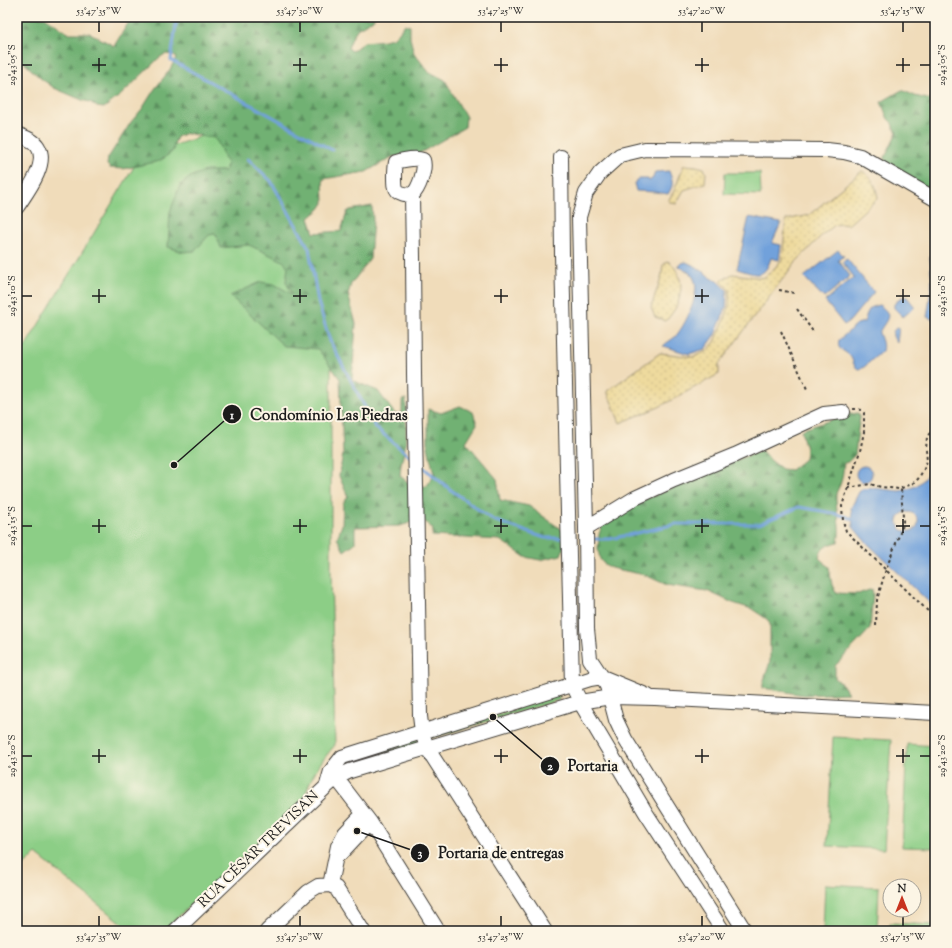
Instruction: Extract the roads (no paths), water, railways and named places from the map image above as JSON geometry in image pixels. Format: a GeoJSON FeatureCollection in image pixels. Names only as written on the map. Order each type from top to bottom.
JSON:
{"type":"FeatureCollection","features":[{"type":"Feature","properties":{"kind":"street"},"geometry":{"type":"LineString","coordinates":[[17,134],[32,141],[38,147],[41,156],[36,176],[17,207]]}},
{"type":"Feature","properties":{"kind":"street"},"geometry":{"type":"LineString","coordinates":[[745,931],[625,739],[616,720],[607,686],[590,659],[587,629],[579,217],[586,193],[600,173],[620,155],[645,149],[827,150],[844,152],[860,156],[935,199]]}},
{"type":"Feature","properties":{"kind":"street"},"geometry":{"type":"LineString","coordinates":[[561,157],[572,685],[580,702],[646,813],[722,931]]}},
{"type":"Feature","properties":{"kind":"street"},"geometry":{"type":"LineString","coordinates":[[412,195],[420,716],[422,732],[427,748],[545,931]]}},
{"type":"Feature","properties":{"kind":"street"},"geometry":{"type":"LineString","coordinates":[[586,528],[635,498],[674,480],[735,455],[824,414],[842,412]]}},
{"type":"Feature","properties":{"kind":"street"},"geometry":{"type":"LineString","coordinates":[[331,778],[342,757],[590,679],[602,677],[655,698]]}},
{"type":"Feature","properties":{"kind":"street"},"geometry":{"type":"LineString","coordinates":[[331,778],[580,702],[611,697],[935,713]]}},
{"type":"Feature","properties":{"kind":"street"},"geometry":{"type":"LineString","coordinates":[[331,778],[367,818],[438,931]]}},
{"type":"Feature","properties":{"kind":"street","name":"RUA CÉSAR TREVISAN"},"geometry":{"type":"LineString","coordinates":[[175,931],[331,778]]}},
{"type":"Feature","properties":{"kind":"street"},"geometry":{"type":"LineString","coordinates":[[330,885],[338,846],[345,833],[367,818]]}},
{"type":"Feature","properties":{"kind":"street"},"geometry":{"type":"LineString","coordinates":[[267,931],[308,892],[318,886],[330,885],[336,888],[363,931]]}},
{"type":"Feature","properties":{"kind":"water"},"geometry":{"type":"Polygon","coordinates":[[[669,171],[672,183],[668,194],[636,191],[634,183],[639,179],[648,179],[649,181],[653,178],[655,172],[669,171]]]}},
{"type":"Feature","properties":{"kind":"water"},"geometry":{"type":"Polygon","coordinates":[[[749,217],[781,223],[772,243],[781,245],[779,260],[771,258],[765,270],[758,274],[737,269],[749,217]]]}},
{"type":"Feature","properties":{"kind":"water"},"geometry":{"type":"Polygon","coordinates":[[[838,250],[844,256],[838,260],[850,276],[824,298],[804,277],[838,250]]]}},
{"type":"Feature","properties":{"kind":"water"},"geometry":{"type":"Polygon","coordinates":[[[935,256],[935,320],[927,317],[932,283],[930,257],[935,256]]]}},
{"type":"Feature","properties":{"kind":"water"},"geometry":{"type":"Polygon","coordinates":[[[847,259],[874,292],[849,322],[844,325],[825,301],[854,277],[842,262],[847,259]]]}},
{"type":"Feature","properties":{"kind":"water"},"geometry":{"type":"Polygon","coordinates":[[[686,262],[697,267],[720,283],[727,290],[726,308],[714,337],[705,349],[689,354],[663,346],[679,332],[694,301],[696,285],[694,279],[689,273],[677,266],[686,262]]]}},
{"type":"Feature","properties":{"kind":"water"},"geometry":{"type":"Polygon","coordinates":[[[902,297],[907,297],[915,307],[903,317],[894,308],[894,304],[902,297]]]}},
{"type":"Feature","properties":{"kind":"water"},"geometry":{"type":"Polygon","coordinates":[[[879,305],[887,312],[888,316],[879,333],[883,348],[882,351],[863,368],[858,369],[849,355],[840,348],[838,343],[839,340],[857,324],[864,322],[867,313],[872,307],[879,305]]]}},
{"type":"Feature","properties":{"kind":"water"},"geometry":{"type":"Polygon","coordinates":[[[899,327],[897,343],[893,332],[899,327]]]}},
{"type":"Feature","properties":{"kind":"water"},"geometry":{"type":"Polygon","coordinates":[[[935,433],[935,608],[864,540],[853,527],[851,508],[862,489],[873,488],[899,491],[916,486],[921,482],[926,476],[931,463],[932,438],[935,433]],[[906,512],[899,517],[898,525],[902,530],[913,530],[918,524],[916,516],[912,513],[906,512]]]}},
{"type":"Feature","properties":{"kind":"water"},"geometry":{"type":"Polygon","coordinates":[[[864,466],[871,471],[872,474],[867,481],[864,482],[857,477],[856,474],[861,467],[864,466]]]}},
{"type":"Feature","properties":{"kind":"waterway"},"geometry":{"type":"LineString","coordinates":[[177,17],[171,60],[332,150]]}},
{"type":"Feature","properties":{"kind":"waterway"},"geometry":{"type":"LineString","coordinates":[[248,159],[271,181],[309,248],[318,302],[330,341],[376,428],[411,457]]}},
{"type":"Feature","properties":{"kind":"waterway"},"geometry":{"type":"LineString","coordinates":[[419,464],[451,490],[493,520],[545,538],[564,538]]}},
{"type":"Feature","properties":{"kind":"waterway"},"geometry":{"type":"LineString","coordinates":[[590,539],[610,539],[676,524],[759,524],[799,507],[833,513],[854,519]]}},
{"type":"Feature","properties":{"kind":"place","name":"Condomínio Las Piedras"},"geometry":{"type":"Point","coordinates":[174,465]}},
{"type":"Feature","properties":{"kind":"place","name":"Portaria"},"geometry":{"type":"Point","coordinates":[493,717]}},
{"type":"Feature","properties":{"kind":"place","name":"Portaria de entregas"},"geometry":{"type":"Point","coordinates":[357,831]}}]}
